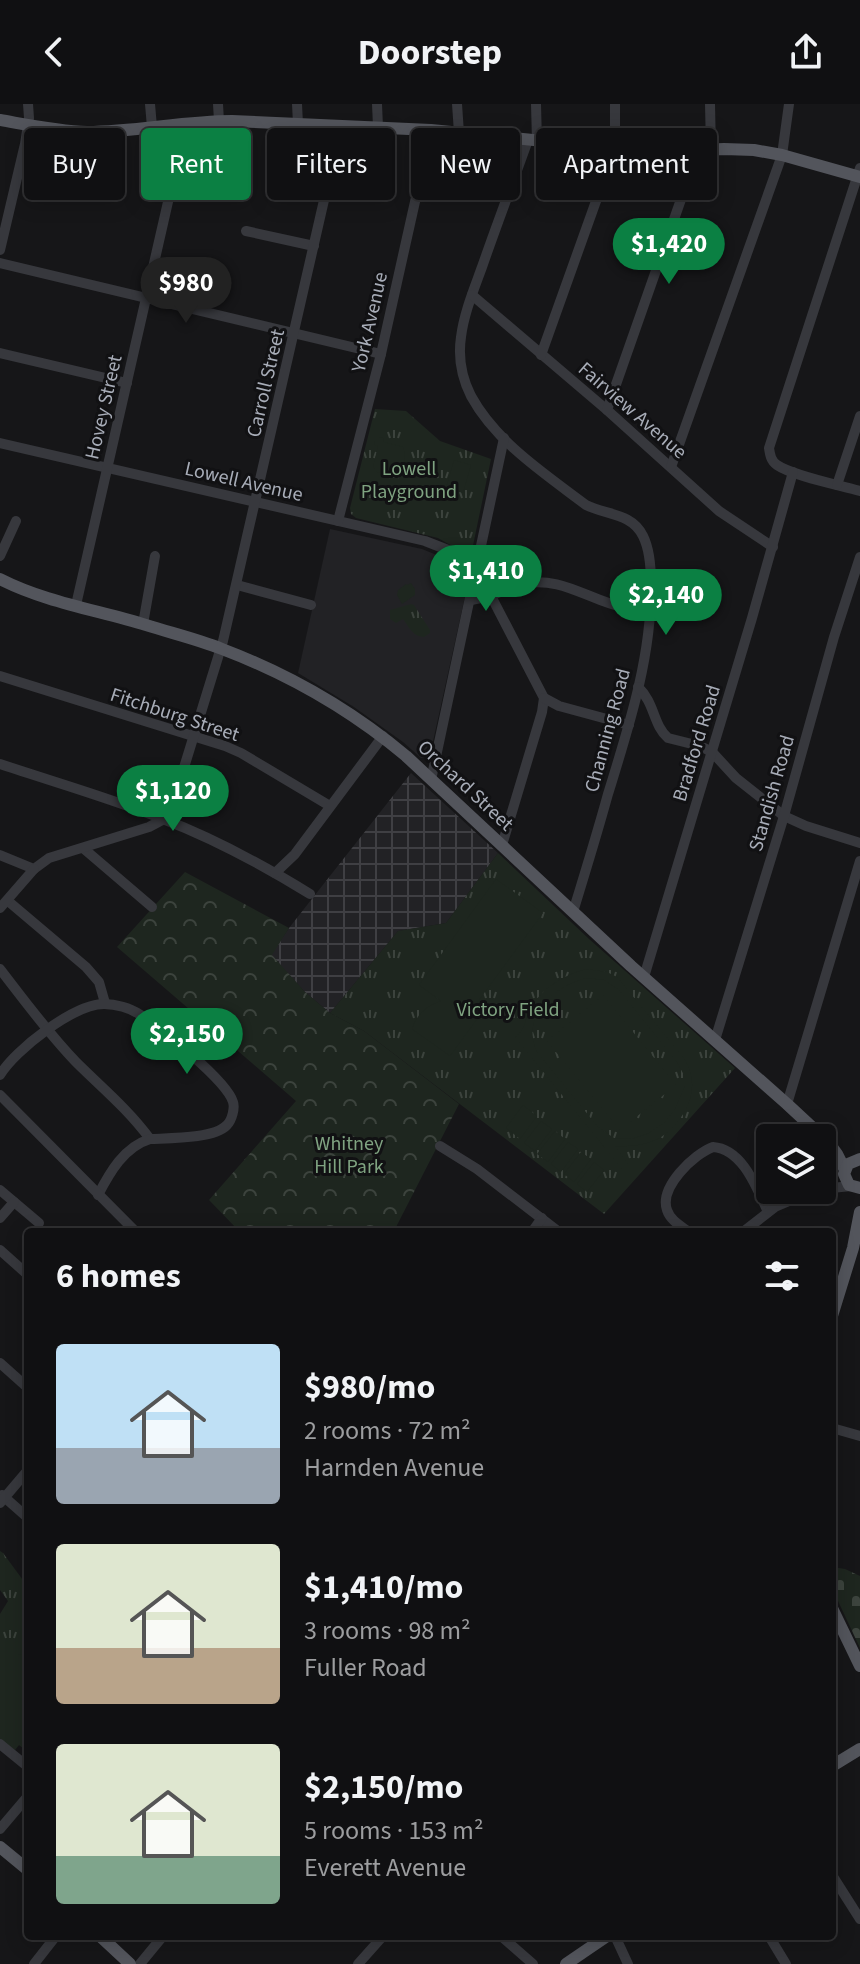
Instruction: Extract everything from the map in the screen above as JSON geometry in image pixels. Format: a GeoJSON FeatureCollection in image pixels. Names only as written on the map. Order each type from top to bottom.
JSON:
{"type":"FeatureCollection","features":[{"type":"Feature","properties":{"kind":"main road"},"geometry":{"type":"LineString","coordinates":[[0,120],[89,132],[219,121],[411,129]]}},
{"type":"Feature","properties":{"kind":"main road"},"geometry":{"type":"LineString","coordinates":[[520,139],[536,140]]}},
{"type":"Feature","properties":{"kind":"main road"},"geometry":{"type":"LineString","coordinates":[[717,150],[754,150],[859,174]]}},
{"type":"Feature","properties":{"kind":"main road","name":"Orchard Street"},"geometry":{"type":"LineString","coordinates":[[0,579],[221,649],[321,696],[383,736],[809,1124]]}},
{"type":"Feature","properties":{"kind":"main road","name":"Orchard Street"},"geometry":{"type":"LineString","coordinates":[[836,1147],[859,1159]]}},
{"type":"Feature","properties":{"kind":"main road","name":"Orchard Street"},"geometry":{"type":"LineString","coordinates":[[836,1153],[846,1181],[854,1187],[859,1215]]}},
{"type":"Feature","properties":{"kind":"main road"},"geometry":{"type":"LineString","coordinates":[[844,1172],[850,1162],[859,1159]]}},
{"type":"Feature","properties":{"kind":"main road"},"geometry":{"type":"LineString","coordinates":[[836,1303],[853,1248],[859,1215]]}},
{"type":"Feature","properties":{"kind":"main road"},"geometry":{"type":"LineString","coordinates":[[836,1616],[860,1666]]}},
{"type":"Feature","properties":{"kind":"main road"},"geometry":{"type":"LineString","coordinates":[[836,1764],[858,1754]]}},
{"type":"Feature","properties":{"kind":"main road"},"geometry":{"type":"LineString","coordinates":[[0,1847],[24,1867]]}},
{"type":"Feature","properties":{"kind":"main road"},"geometry":{"type":"LineString","coordinates":[[104,1940],[130,1964]]}},
{"type":"Feature","properties":{"kind":"main road"},"geometry":{"type":"LineString","coordinates":[[566,1964],[601,1940]]}},
{"type":"Feature","properties":{"kind":"street"},"geometry":{"type":"LineString","coordinates":[[0,250],[28,125],[28,104]]}},
{"type":"Feature","properties":{"kind":"street"},"geometry":{"type":"LineString","coordinates":[[150,104],[152,127]]}},
{"type":"Feature","properties":{"kind":"street"},"geometry":{"type":"LineString","coordinates":[[218,104],[219,121]]}},
{"type":"Feature","properties":{"kind":"street"},"geometry":{"type":"LineString","coordinates":[[297,104],[298,124]]}},
{"type":"Feature","properties":{"kind":"street"},"geometry":{"type":"LineString","coordinates":[[377,104],[378,127]]}},
{"type":"Feature","properties":{"kind":"street"},"geometry":{"type":"LineString","coordinates":[[457,104],[459,128]]}},
{"type":"Feature","properties":{"kind":"street"},"geometry":{"type":"LineString","coordinates":[[532,140],[536,104]]}},
{"type":"Feature","properties":{"kind":"street"},"geometry":{"type":"LineString","coordinates":[[615,104],[615,128]]}},
{"type":"Feature","properties":{"kind":"street"},"geometry":{"type":"LineString","coordinates":[[707,128],[710,104]]}},
{"type":"Feature","properties":{"kind":"street"},"geometry":{"type":"LineString","coordinates":[[671,467],[782,155],[789,104]]}},
{"type":"Feature","properties":{"kind":"street","name":"Hovey Street"},"geometry":{"type":"LineString","coordinates":[[76,605],[186,123]]}},
{"type":"Feature","properties":{"kind":"street","name":"Carroll Street"},"geometry":{"type":"LineString","coordinates":[[164,819],[174,800],[221,649],[341,126]]}},
{"type":"Feature","properties":{"kind":"street","name":"Channing Road"},"geometry":{"type":"LineString","coordinates":[[532,140],[472,295],[461,335],[463,375],[482,413],[532,463],[586,505],[618,514],[632,522],[643,534],[651,573],[649,639],[638,687],[573,912]]}},
{"type":"Feature","properties":{"kind":"street"},"geometry":{"type":"LineString","coordinates":[[859,174],[769,448],[775,464],[860,491]]}},
{"type":"Feature","properties":{"kind":"street","name":"York Avenue"},"geometry":{"type":"LineString","coordinates":[[341,521],[415,200]]}},
{"type":"Feature","properties":{"kind":"street"},"geometry":{"type":"LineString","coordinates":[[541,355],[596,200]]}},
{"type":"Feature","properties":{"kind":"street"},"geometry":{"type":"LineString","coordinates":[[607,410],[686,200]]}},
{"type":"Feature","properties":{"kind":"street"},"geometry":{"type":"LineString","coordinates":[[246,231],[314,246]]}},
{"type":"Feature","properties":{"kind":"street"},"geometry":{"type":"LineString","coordinates":[[0,263],[381,354]]}},
{"type":"Feature","properties":{"kind":"street","name":"Fairview Avenue"},"geometry":{"type":"LineString","coordinates":[[472,295],[719,511],[773,547]]}},
{"type":"Feature","properties":{"kind":"street"},"geometry":{"type":"LineString","coordinates":[[0,353],[127,383]]}},
{"type":"Feature","properties":{"kind":"street"},"geometry":{"type":"LineString","coordinates":[[837,485],[860,416]]}},
{"type":"Feature","properties":{"kind":"street"},"geometry":{"type":"LineString","coordinates":[[431,780],[504,438]]}},
{"type":"Feature","properties":{"kind":"street","name":"Lowell Avenue"},"geometry":{"type":"LineString","coordinates":[[0,443],[425,541],[476,565]]}},
{"type":"Feature","properties":{"kind":"street","name":"Bradford Road"},"geometry":{"type":"LineString","coordinates":[[644,977],[793,472]]}},
{"type":"Feature","properties":{"kind":"street"},"geometry":{"type":"LineString","coordinates":[[0,556],[16,521]]}},
{"type":"Feature","properties":{"kind":"street"},"geometry":{"type":"LineString","coordinates":[[143,624],[155,556]]}},
{"type":"Feature","properties":{"kind":"street","name":"Standish Road"},"geometry":{"type":"LineString","coordinates":[[715,1040],[860,557]]}},
{"type":"Feature","properties":{"kind":"street"},"geometry":{"type":"LineString","coordinates":[[471,600],[491,596],[520,584],[538,582],[570,587],[624,608],[652,610]]}},
{"type":"Feature","properties":{"kind":"street"},"geometry":{"type":"LineString","coordinates":[[237,585],[311,605]]}},
{"type":"Feature","properties":{"kind":"street"},"geometry":{"type":"LineString","coordinates":[[491,596],[544,698],[590,716],[629,725]]}},
{"type":"Feature","properties":{"kind":"street","name":"Fitchburg Street"},"geometry":{"type":"LineString","coordinates":[[0,676],[241,753],[330,806]]}},
{"type":"Feature","properties":{"kind":"street"},"geometry":{"type":"LineString","coordinates":[[638,687],[646,695],[668,738],[712,752],[736,778],[784,816],[860,843]]}},
{"type":"Feature","properties":{"kind":"street"},"geometry":{"type":"LineString","coordinates":[[502,845],[544,698]]}},
{"type":"Feature","properties":{"kind":"street"},"geometry":{"type":"LineString","coordinates":[[275,873],[295,854],[383,736]]}},
{"type":"Feature","properties":{"kind":"street"},"geometry":{"type":"LineString","coordinates":[[0,764],[164,819],[217,842],[310,894]]}},
{"type":"Feature","properties":{"kind":"street"},"geometry":{"type":"LineString","coordinates":[[105,1003],[99,982],[86,967],[4,904],[34,869],[49,858],[134,833],[164,819]]}},
{"type":"Feature","properties":{"kind":"street"},"geometry":{"type":"LineString","coordinates":[[83,848],[152,907]]}},
{"type":"Feature","properties":{"kind":"street"},"geometry":{"type":"LineString","coordinates":[[0,855],[34,869]]}},
{"type":"Feature","properties":{"kind":"street"},"geometry":{"type":"LineString","coordinates":[[787,1104],[860,861]]}},
{"type":"Feature","properties":{"kind":"street"},"geometry":{"type":"LineString","coordinates":[[0,969],[75,1061],[106,1089],[150,1139]]}},
{"type":"Feature","properties":{"kind":"street"},"geometry":{"type":"LineString","coordinates":[[0,1075],[7,1064],[48,1029],[75,1013],[105,1003],[138,1014],[221,1082],[234,1109],[227,1125],[205,1134],[141,1142],[128,1151],[107,1177],[98,1195]]}},
{"type":"Feature","properties":{"kind":"street"},"geometry":{"type":"LineString","coordinates":[[0,1095],[132,1228]]}},
{"type":"Feature","properties":{"kind":"street"},"geometry":{"type":"LineString","coordinates":[[440,1146],[477,1169],[554,1228]]}},
{"type":"Feature","properties":{"kind":"street"},"geometry":{"type":"LineString","coordinates":[[684,1228],[667,1211],[667,1192],[686,1167],[713,1147],[730,1151],[740,1161],[768,1212]]}},
{"type":"Feature","properties":{"kind":"street"},"geometry":{"type":"LineString","coordinates":[[836,1180],[844,1172]]}},
{"type":"Feature","properties":{"kind":"street"},"geometry":{"type":"LineString","coordinates":[[0,1190],[39,1223]]}},
{"type":"Feature","properties":{"kind":"street"},"geometry":{"type":"LineString","coordinates":[[0,1218],[14,1202]]}},
{"type":"Feature","properties":{"kind":"street"},"geometry":{"type":"LineString","coordinates":[[748,1228],[783,1204]]}},
{"type":"Feature","properties":{"kind":"street"},"geometry":{"type":"LineString","coordinates":[[535,1228],[542,1218]]}},
{"type":"Feature","properties":{"kind":"street"},"geometry":{"type":"LineString","coordinates":[[0,1250],[24,1271]]}},
{"type":"Feature","properties":{"kind":"street"},"geometry":{"type":"LineString","coordinates":[[0,1363],[24,1384]]}},
{"type":"Feature","properties":{"kind":"street"},"geometry":{"type":"LineString","coordinates":[[836,1429],[860,1436]]}},
{"type":"Feature","properties":{"kind":"street"},"geometry":{"type":"LineString","coordinates":[[24,1474],[2,1498],[24,1515]]}},
{"type":"Feature","properties":{"kind":"street"},"geometry":{"type":"LineString","coordinates":[[0,1744],[24,1764]]}},
{"type":"Feature","properties":{"kind":"street"},"geometry":{"type":"LineString","coordinates":[[0,1829],[24,1801]]}},
{"type":"Feature","properties":{"kind":"street"},"geometry":{"type":"LineString","coordinates":[[836,1881],[860,1919]]}},
{"type":"Feature","properties":{"kind":"street"},"geometry":{"type":"LineString","coordinates":[[34,1964],[53,1940]]}},
{"type":"Feature","properties":{"kind":"street"},"geometry":{"type":"LineString","coordinates":[[140,1964],[160,1940]]}},
{"type":"Feature","properties":{"kind":"street"},"geometry":{"type":"LineString","coordinates":[[358,1964],[379,1940]]}},
{"type":"Feature","properties":{"kind":"street"},"geometry":{"type":"LineString","coordinates":[[506,1940],[533,1964]]}},
{"type":"Feature","properties":{"kind":"street"},"geometry":{"type":"LineString","coordinates":[[617,1940],[628,1964]]}},
{"type":"Feature","properties":{"kind":"street"},"geometry":{"type":"LineString","coordinates":[[771,1940],[786,1964]]}},
{"type":"Feature","properties":{"kind":"shaded area"},"geometry":{"type":"Polygon","coordinates":[[[330,529],[422,549],[444,558],[460,569],[464,576],[467,587],[427,758],[421,758],[354,707],[298,673],[330,529]]]}},
{"type":"Feature","properties":{"kind":"shaded area"},"geometry":{"type":"Polygon","coordinates":[[[411,773],[498,853],[446,923],[398,931],[330,1013],[305,992],[271,955],[411,773]]]}},
{"type":"Feature","properties":{"kind":"green space","name":"Lowell Playground"},"geometry":{"type":"Polygon","coordinates":[[[375,409],[406,411],[440,441],[491,459],[471,555],[438,538],[356,518],[351,514],[375,409]]]}},
{"type":"Feature","properties":{"kind":"green space"},"geometry":{"type":"Polygon","coordinates":[[[379,437],[384,442],[403,447],[403,465],[390,476],[377,472],[373,467],[378,446],[374,441],[379,437]]]}},
{"type":"Feature","properties":{"kind":"green space"},"geometry":{"type":"Polygon","coordinates":[[[454,460],[471,465],[463,493],[446,488],[454,460]]]}},
{"type":"Feature","properties":{"kind":"green space"},"geometry":{"type":"Polygon","coordinates":[[[411,583],[415,595],[402,604],[398,590],[411,583]]]}},
{"type":"Feature","properties":{"kind":"green space"},"geometry":{"type":"Polygon","coordinates":[[[411,604],[430,630],[424,637],[414,633],[403,619],[396,623],[390,619],[390,610],[411,604]]]}},
{"type":"Feature","properties":{"kind":"green space","name":"Victory Field"},"geometry":{"type":"Polygon","coordinates":[[[498,853],[589,939],[735,1068],[604,1214],[364,1031],[330,1013],[398,931],[446,923],[498,853]]]}},
{"type":"Feature","properties":{"kind":"green space","name":"Whitney Hill Park"},"geometry":{"type":"Polygon","coordinates":[[[185,872],[289,928],[272,955],[305,992],[330,1013],[364,1031],[459,1104],[396,1228],[236,1228],[209,1200],[296,1101],[117,947],[185,872]]]}},
{"type":"Feature","properties":{"kind":"green space"},"geometry":{"type":"Polygon","coordinates":[[[496,879],[543,913],[471,1011],[477,1019],[450,1056],[412,1029],[423,1011],[441,1001],[419,985],[496,879]]]}},
{"type":"Feature","properties":{"kind":"green space"},"geometry":{"type":"Polygon","coordinates":[[[586,969],[617,977],[683,1057],[692,1078],[686,1109],[664,1135],[634,1146],[615,1146],[628,1164],[622,1169],[515,1037],[543,992],[586,969]],[[587,978],[552,995],[537,1014],[533,1039],[537,1052],[598,1127],[614,1138],[632,1139],[664,1123],[675,1109],[685,1086],[685,1077],[677,1062],[619,990],[604,980],[587,978]]]}},
{"type":"Feature","properties":{"kind":"green space"},"geometry":{"type":"Polygon","coordinates":[[[603,995],[676,1085],[620,1130],[547,1041],[603,995]]]}},
{"type":"Feature","properties":{"kind":"green space"},"geometry":{"type":"Polygon","coordinates":[[[523,1105],[537,1116],[520,1139],[506,1128],[523,1105]]]}},
{"type":"Feature","properties":{"kind":"green space"},"geometry":{"type":"Polygon","coordinates":[[[541,1121],[552,1129],[535,1151],[524,1143],[541,1121]]]}},
{"type":"Feature","properties":{"kind":"green space"},"geometry":{"type":"Polygon","coordinates":[[[555,1131],[565,1139],[548,1162],[537,1154],[555,1131]]]}},
{"type":"Feature","properties":{"kind":"green space"},"geometry":{"type":"Polygon","coordinates":[[[568,1142],[578,1149],[561,1172],[551,1164],[568,1142]]]}},
{"type":"Feature","properties":{"kind":"green space"},"geometry":{"type":"Polygon","coordinates":[[[581,1152],[591,1159],[574,1182],[564,1174],[581,1152]]]}},
{"type":"Feature","properties":{"kind":"green space"},"geometry":{"type":"Polygon","coordinates":[[[594,1162],[604,1170],[587,1192],[577,1184],[594,1162]]]}},
{"type":"Feature","properties":{"kind":"green space"},"geometry":{"type":"Polygon","coordinates":[[[0,1551],[24,1582],[24,1749],[19,1745],[15,1750],[0,1739],[0,1614],[8,1601],[0,1590],[0,1551]]]}},
{"type":"Feature","properties":{"kind":"green space"},"geometry":{"type":"Polygon","coordinates":[[[836,1568],[860,1576],[860,1648],[836,1597],[836,1568]]]}},
{"type":"Feature","properties":{"kind":"green space"},"geometry":{"type":"Polygon","coordinates":[[[18,1654],[24,1655],[24,1726],[0,1726],[0,1666],[18,1654]]]}}]}
